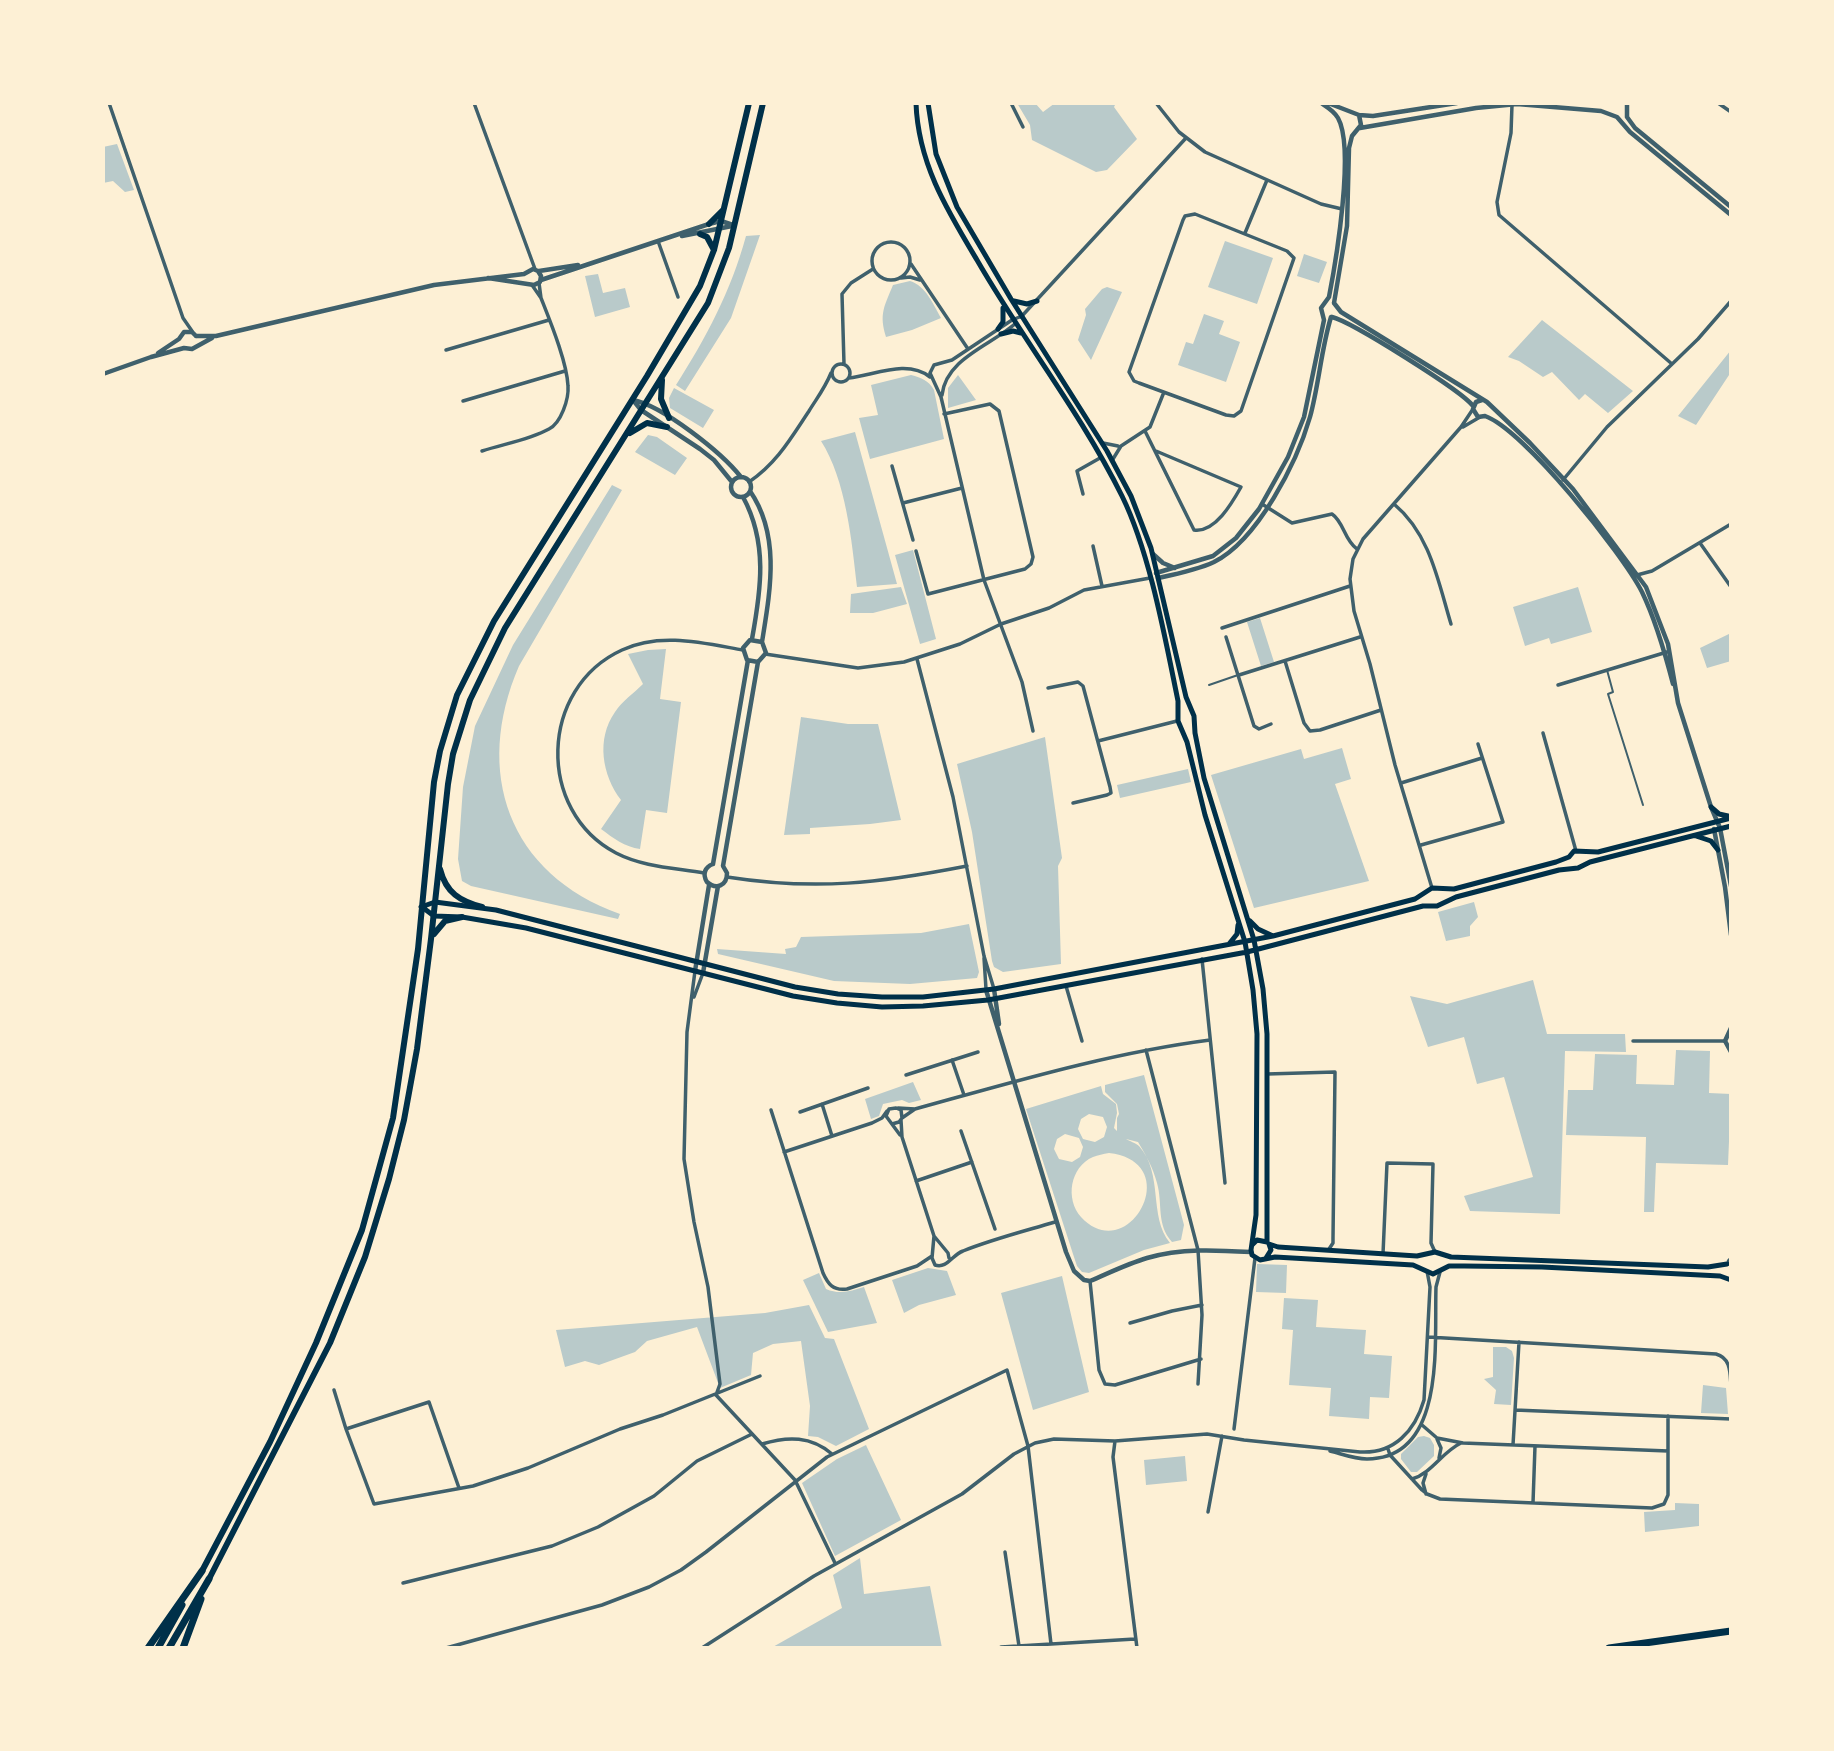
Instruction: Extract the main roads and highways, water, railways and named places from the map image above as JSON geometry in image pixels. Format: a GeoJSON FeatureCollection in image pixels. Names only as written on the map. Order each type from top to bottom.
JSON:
{"type":"FeatureCollection","features":[{"type":"Feature","properties":{"kind":"highway"},"geometry":{"type":"LineString","coordinates":[[148,1648],[202,1571]]}},
{"type":"Feature","properties":{"kind":"highway"},"geometry":{"type":"LineString","coordinates":[[158,1648],[202,1571]]}},
{"type":"Feature","properties":{"kind":"highway"},"geometry":{"type":"LineString","coordinates":[[169,1648],[209,1579]]}},
{"type":"Feature","properties":{"kind":"highway"},"geometry":{"type":"LineString","coordinates":[[183,1648],[209,1579]]}},
{"type":"Feature","properties":{"kind":"highway"},"geometry":{"type":"LineString","coordinates":[[1609,1648],[1731,1631]]}},
{"type":"Feature","properties":{"kind":"main road"},"geometry":{"type":"LineString","coordinates":[[202,1571],[270,1442],[316,1343],[362,1230],[393,1118],[404,1051],[434,782],[457,695],[494,621],[693,300],[714,250],[749,103]]}},
{"type":"Feature","properties":{"kind":"main road"},"geometry":{"type":"LineString","coordinates":[[209,1579],[330,1343],[365,1257],[389,1179],[404,1120],[416,1049],[451,764],[470,700],[505,628],[708,303],[721,273],[763,103]]}},
{"type":"Feature","properties":{"kind":"main road"},"geometry":{"type":"LineString","coordinates":[[916,103],[924,156],[950,214],[1001,302],[1101,457],[1130,514],[1150,578],[1180,713],[1179,722],[1247,952],[1257,1034],[1256,1215],[1252,1251]]}},
{"type":"Feature","properties":{"kind":"main road"},"geometry":{"type":"LineString","coordinates":[[928,103],[936,154],[949,190],[1011,299],[1113,460],[1142,521],[1153,554],[1194,716],[1205,778],[1254,940],[1260,969],[1267,1034],[1270,1250],[1266,1258]]}},
{"type":"Feature","properties":{"kind":"main road"},"geometry":{"type":"LineString","coordinates":[[709,224],[724,209]]}},
{"type":"Feature","properties":{"kind":"main road"},"geometry":{"type":"LineString","coordinates":[[700,234],[707,237],[714,250]]}},
{"type":"Feature","properties":{"kind":"main road"},"geometry":{"type":"LineString","coordinates":[[1011,299],[1023,304],[1037,300]]}},
{"type":"Feature","properties":{"kind":"main road"},"geometry":{"type":"LineString","coordinates":[[1001,302],[1004,319],[999,332],[1021,333]]}},
{"type":"Feature","properties":{"kind":"main road"},"geometry":{"type":"LineString","coordinates":[[663,376],[661,399],[669,418]]}},
{"type":"Feature","properties":{"kind":"main road"},"geometry":{"type":"LineString","coordinates":[[623,440],[644,424],[655,423],[667,427]]}},
{"type":"Feature","properties":{"kind":"main road"},"geometry":{"type":"LineString","coordinates":[[1180,713],[1185,709],[1191,710]]}},
{"type":"Feature","properties":{"kind":"main road"},"geometry":{"type":"LineString","coordinates":[[1179,722],[1186,726],[1194,722]]}},
{"type":"Feature","properties":{"kind":"main road"},"geometry":{"type":"LineString","coordinates":[[1711,807],[1719,814],[1731,817]]}},
{"type":"Feature","properties":{"kind":"main road"},"geometry":{"type":"LineString","coordinates":[[439,864],[443,880],[452,894],[465,902],[482,907],[795,987],[838,994],[923,997],[994,989],[1273,936],[1415,899],[1435,888],[1454,889],[1540,867],[1578,851],[1598,852],[1731,817]]}},
{"type":"Feature","properties":{"kind":"main road"},"geometry":{"type":"LineString","coordinates":[[421,907],[434,916],[462,917],[526,928],[793,996],[882,1007],[923,1006],[996,999],[1275,946],[1731,826]]}},
{"type":"Feature","properties":{"kind":"main road"},"geometry":{"type":"LineString","coordinates":[[1693,836],[1707,838],[1718,850]]}},
{"type":"Feature","properties":{"kind":"main road"},"geometry":{"type":"LineString","coordinates":[[1578,851],[1585,858],[1579,867]]}},
{"type":"Feature","properties":{"kind":"main road"},"geometry":{"type":"LineString","coordinates":[[1569,857],[1570,865],[1579,867]]}},
{"type":"Feature","properties":{"kind":"main road"},"geometry":{"type":"LineString","coordinates":[[1435,888],[1444,895],[1441,903]]}},
{"type":"Feature","properties":{"kind":"main road"},"geometry":{"type":"LineString","coordinates":[[1426,894],[1425,900],[1432,906]]}},
{"type":"Feature","properties":{"kind":"main road"},"geometry":{"type":"LineString","coordinates":[[421,907],[435,902],[482,907]]}},
{"type":"Feature","properties":{"kind":"main road"},"geometry":{"type":"LineString","coordinates":[[431,939],[439,925],[462,917]]}},
{"type":"Feature","properties":{"kind":"main road"},"geometry":{"type":"LineString","coordinates":[[1247,917],[1258,929],[1273,936]]}},
{"type":"Feature","properties":{"kind":"main road"},"geometry":{"type":"LineString","coordinates":[[1227,945],[1237,934],[1237,919]]}},
{"type":"Feature","properties":{"kind":"main road"},"geometry":{"type":"LineString","coordinates":[[1260,969],[1264,954],[1275,946]]}},
{"type":"Feature","properties":{"kind":"main road"},"geometry":{"type":"LineString","coordinates":[[1252,1251],[1257,1240],[1278,1247],[1383,1254],[1437,1253],[1451,1257],[1707,1267],[1729,1261]]}},
{"type":"Feature","properties":{"kind":"main road"},"geometry":{"type":"LineString","coordinates":[[1252,1251],[1266,1258],[1413,1265],[1433,1274],[1455,1266],[1542,1267],[1720,1276],[1731,1280]]}},
{"type":"Feature","properties":{"kind":"main road"},"geometry":{"type":"LineString","coordinates":[[1437,1253],[1445,1262],[1441,1271]]}},
{"type":"Feature","properties":{"kind":"main road"},"geometry":{"type":"LineString","coordinates":[[1426,1270],[1423,1262],[1427,1254]]}},
{"type":"Feature","properties":{"kind":"main road"},"geometry":{"type":"LineString","coordinates":[[1729,1261],[1725,1271],[1731,1280]]}}]}
